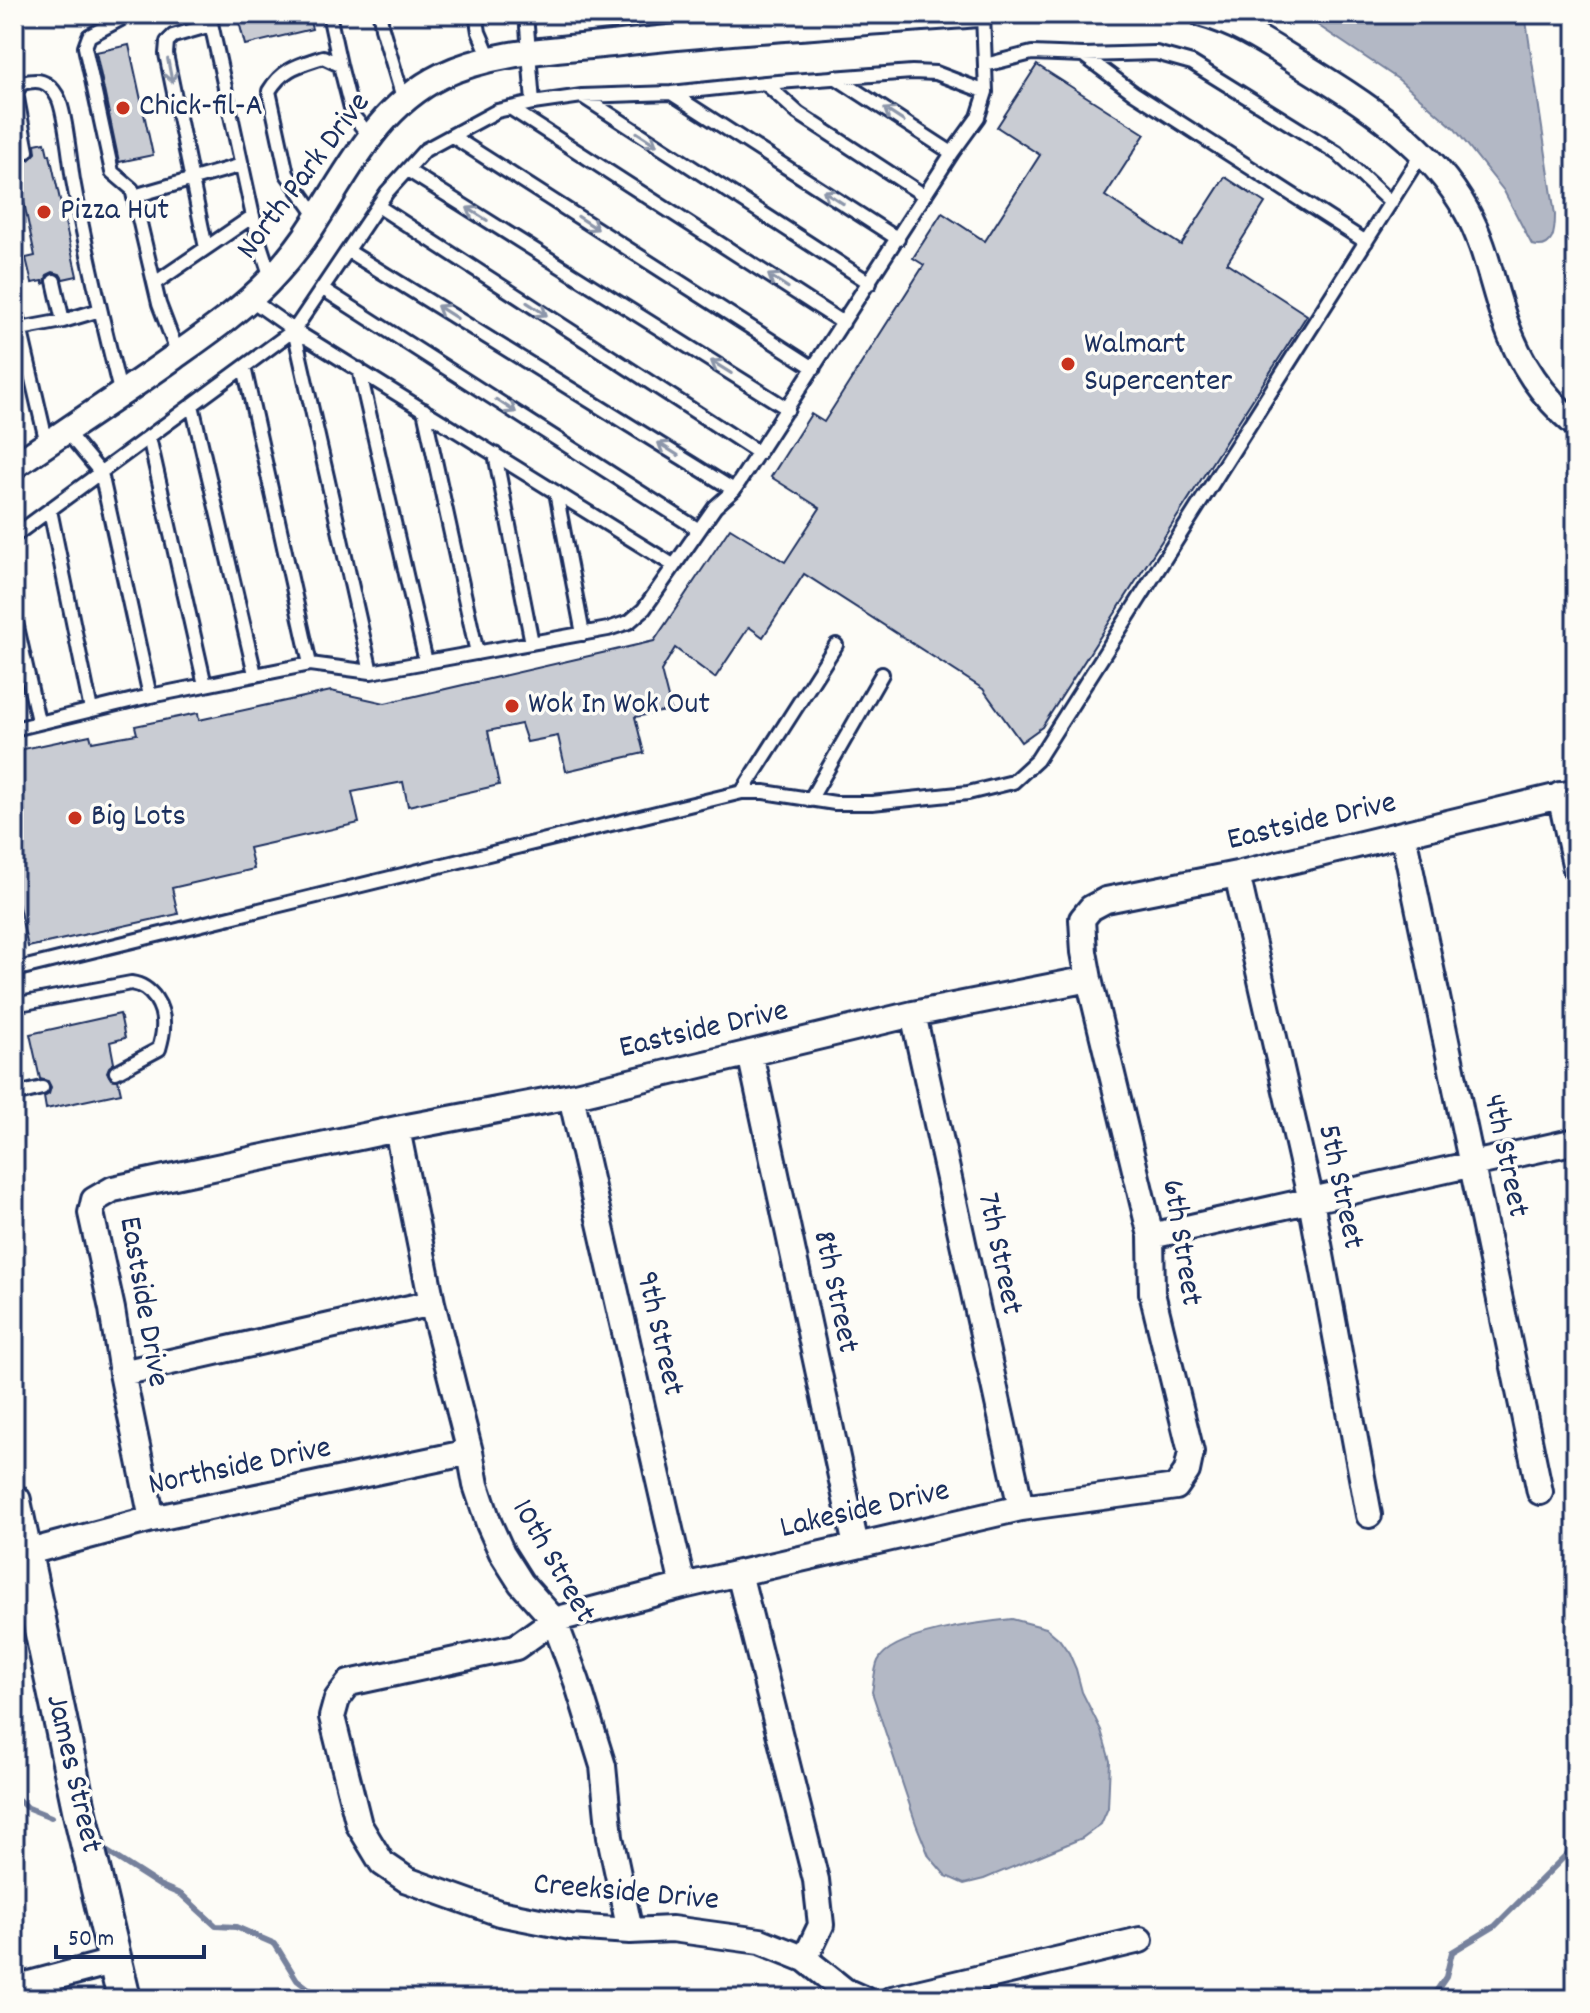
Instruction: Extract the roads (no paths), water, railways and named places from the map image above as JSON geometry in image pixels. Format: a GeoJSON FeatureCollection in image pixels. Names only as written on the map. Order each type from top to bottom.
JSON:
{"type":"FeatureCollection","features":[{"type":"Feature","properties":{"kind":"street","name":"North Park Drive"},"geometry":{"type":"LineString","coordinates":[[14,466],[121,395],[250,299],[290,257],[370,136],[389,113],[440,77],[491,60],[529,53],[709,33],[981,14]]}},
{"type":"Feature","properties":{"kind":"street"},"geometry":{"type":"LineString","coordinates":[[1202,14],[1219,18],[1251,34],[1365,104],[1422,153],[1466,211],[1483,246],[1505,322],[1532,379],[1551,404],[1576,425]]}},
{"type":"Feature","properties":{"kind":"street"},"geometry":{"type":"LineString","coordinates":[[1568,794],[1576,869]]}},
{"type":"Feature","properties":{"kind":"street","name":"Eastside Drive"},"geometry":{"type":"LineString","coordinates":[[152,1519],[91,1213],[94,1200],[113,1189],[571,1096],[913,1014],[1089,979],[1082,919],[1091,908],[1106,900],[1237,874],[1568,794]]}},
{"type":"Feature","properties":{"kind":"street","name":"4th Street"},"geometry":{"type":"LineString","coordinates":[[1403,834],[1540,1492]]}},
{"type":"Feature","properties":{"kind":"street","name":"5th Street"},"geometry":{"type":"LineString","coordinates":[[1237,874],[1311,1201],[1369,1515]]}},
{"type":"Feature","properties":{"kind":"street","name":"6th Street"},"geometry":{"type":"LineString","coordinates":[[1089,979],[1151,1236],[1152,1293],[1191,1452],[1187,1471]]}},
{"type":"Feature","properties":{"kind":"street","name":"7th Street"},"geometry":{"type":"LineString","coordinates":[[913,1014],[1021,1508]]}},
{"type":"Feature","properties":{"kind":"street","name":"8th Street"},"geometry":{"type":"LineString","coordinates":[[750,1053],[856,1546]]}},
{"type":"Feature","properties":{"kind":"street","name":"9th Street"},"geometry":{"type":"LineString","coordinates":[[571,1096],[683,1586]]}},
{"type":"Feature","properties":{"kind":"street","name":"10th Street"},"geometry":{"type":"LineString","coordinates":[[397,1129],[432,1303],[476,1485],[502,1553],[521,1583],[554,1620],[577,1682],[603,1766],[610,1837],[630,1931]]}},
{"type":"Feature","properties":{"kind":"street"},"geometry":{"type":"LineString","coordinates":[[1151,1236],[1576,1141]]}},
{"type":"Feature","properties":{"kind":"street"},"geometry":{"type":"LineString","coordinates":[[122,1373],[432,1303]]}},
{"type":"Feature","properties":{"kind":"street","name":"Northside Drive"},"geometry":{"type":"LineString","coordinates":[[25,1553],[152,1519],[470,1452]]}},
{"type":"Feature","properties":{"kind":"street","name":"Lakeside Drive"},"geometry":{"type":"LineString","coordinates":[[554,1620],[683,1586],[1021,1508],[1176,1487],[1187,1471]]}},
{"type":"Feature","properties":{"kind":"street","name":"James Street"},"geometry":{"type":"LineString","coordinates":[[14,1501],[79,1809],[124,1999]]}},
{"type":"Feature","properties":{"kind":"street"},"geometry":{"type":"LineString","coordinates":[[739,1573],[816,1880],[821,1925],[805,1959]]}},
{"type":"Feature","properties":{"kind":"street","name":"Creekside Drive"},"geometry":{"type":"LineString","coordinates":[[554,1620],[516,1647],[349,1683],[337,1699],[332,1717],[359,1825],[382,1863],[407,1880],[499,1913],[570,1927],[630,1931],[672,1929],[760,1941],[805,1959],[845,1991],[863,1999]]}},
{"type":"Feature","properties":{"kind":"street"},"geometry":{"type":"LineString","coordinates":[[892,1999],[1140,1940]]}},
{"type":"Feature","properties":{"kind":"street"},"geometry":{"type":"LineString","coordinates":[[14,1988],[116,1961]]}},
{"type":"Feature","properties":{"kind":"lane"},"geometry":{"type":"LineString","coordinates":[[130,14],[89,36],[85,47],[112,172],[132,189],[159,304],[178,354]]}},
{"type":"Feature","properties":{"kind":"lane"},"geometry":{"type":"LineString","coordinates":[[329,14],[353,116],[370,136]]}},
{"type":"Feature","properties":{"kind":"lane"},"geometry":{"type":"LineString","coordinates":[[380,14],[404,101]]}},
{"type":"Feature","properties":{"kind":"lane"},"geometry":{"type":"LineString","coordinates":[[476,14],[479,32],[491,60]]}},
{"type":"Feature","properties":{"kind":"lane"},"geometry":{"type":"LineString","coordinates":[[526,14],[533,103]]}},
{"type":"Feature","properties":{"kind":"lane"},"geometry":{"type":"LineString","coordinates":[[14,729],[150,696],[310,664],[371,672],[583,634],[629,622],[644,609],[715,507],[734,490],[978,117],[986,92],[981,14]]}},
{"type":"Feature","properties":{"kind":"lane"},"geometry":{"type":"LineString","coordinates":[[206,248],[166,54],[167,42],[173,36],[210,20],[253,216],[271,278]]}},
{"type":"Feature","properties":{"kind":"lane"},"geometry":{"type":"LineString","coordinates":[[985,65],[1032,53],[1156,53],[1192,63],[1337,153],[1391,203]]}},
{"type":"Feature","properties":{"kind":"lane"},"geometry":{"type":"LineString","coordinates":[[1083,55],[1134,93],[1366,242]]}},
{"type":"Feature","properties":{"kind":"lane"},"geometry":{"type":"LineString","coordinates":[[318,218],[287,174],[269,91],[287,70],[323,57],[340,65]]}},
{"type":"Feature","properties":{"kind":"lane"},"geometry":{"type":"LineString","coordinates":[[14,536],[294,330],[387,192],[425,150],[497,111],[582,96],[671,93],[912,72],[936,73],[986,92]]}},
{"type":"Feature","properties":{"kind":"lane"},"geometry":{"type":"LineString","coordinates":[[835,77],[952,153]]}},
{"type":"Feature","properties":{"kind":"lane"},"geometry":{"type":"LineString","coordinates":[[27,151],[15,94],[22,83],[38,79],[49,85],[60,98],[73,182],[121,395]]}},
{"type":"Feature","properties":{"kind":"lane"},"geometry":{"type":"LineString","coordinates":[[765,83],[798,113],[925,196]]}},
{"type":"Feature","properties":{"kind":"lane"},"geometry":{"type":"LineString","coordinates":[[671,93],[898,239]]}},
{"type":"Feature","properties":{"kind":"lane"},"geometry":{"type":"LineString","coordinates":[[582,96],[870,283]]}},
{"type":"Feature","properties":{"kind":"lane"},"geometry":{"type":"LineString","coordinates":[[510,108],[843,323]]}},
{"type":"Feature","properties":{"kind":"lane"},"geometry":{"type":"LineString","coordinates":[[452,136],[814,368]]}},
{"type":"Feature","properties":{"kind":"lane"},"geometry":{"type":"LineString","coordinates":[[14,970],[742,792],[764,792],[835,803],[872,803],[968,793],[1013,782],[1037,760],[1422,153]]}},
{"type":"Feature","properties":{"kind":"lane"},"geometry":{"type":"LineString","coordinates":[[134,196],[242,165]]}},
{"type":"Feature","properties":{"kind":"lane"},"geometry":{"type":"LineString","coordinates":[[407,170],[788,409]]}},
{"type":"Feature","properties":{"kind":"lane"},"geometry":{"type":"LineString","coordinates":[[378,206],[759,453]]}},
{"type":"Feature","properties":{"kind":"lane"},"geometry":{"type":"LineString","coordinates":[[155,283],[253,216]]}},
{"type":"Feature","properties":{"kind":"lane"},"geometry":{"type":"LineString","coordinates":[[348,251],[734,490]]}},
{"type":"Feature","properties":{"kind":"lane"},"geometry":{"type":"LineString","coordinates":[[54,281],[63,321]]}},
{"type":"Feature","properties":{"kind":"lane"},"geometry":{"type":"LineString","coordinates":[[323,289],[699,530]]}},
{"type":"Feature","properties":{"kind":"lane"},"geometry":{"type":"LineString","coordinates":[[250,299],[294,330],[673,565]]}},
{"type":"Feature","properties":{"kind":"lane"},"geometry":{"type":"LineString","coordinates":[[14,301],[20,329],[57,438],[101,473],[150,696]]}},
{"type":"Feature","properties":{"kind":"lane"},"geometry":{"type":"LineString","coordinates":[[20,329],[100,310]]}},
{"type":"Feature","properties":{"kind":"lane"},"geometry":{"type":"LineString","coordinates":[[294,330],[371,672]]}},
{"type":"Feature","properties":{"kind":"lane"},"geometry":{"type":"LineString","coordinates":[[244,367],[310,664]]}},
{"type":"Feature","properties":{"kind":"lane"},"geometry":{"type":"LineString","coordinates":[[359,369],[426,662]]}},
{"type":"Feature","properties":{"kind":"lane"},"geometry":{"type":"LineString","coordinates":[[192,405],[255,674]]}},
{"type":"Feature","properties":{"kind":"lane"},"geometry":{"type":"LineString","coordinates":[[424,410],[477,653]]}},
{"type":"Feature","properties":{"kind":"lane"},"geometry":{"type":"LineString","coordinates":[[149,437],[205,685]]}},
{"type":"Feature","properties":{"kind":"lane"},"geometry":{"type":"LineString","coordinates":[[495,454],[532,643]]}},
{"type":"Feature","properties":{"kind":"lane"},"geometry":{"type":"LineString","coordinates":[[556,492],[583,634]]}},
{"type":"Feature","properties":{"kind":"lane"},"geometry":{"type":"LineString","coordinates":[[50,510],[91,710]]}},
{"type":"Feature","properties":{"kind":"lane"},"geometry":{"type":"LineString","coordinates":[[14,613],[38,721]]}},
{"type":"Feature","properties":{"kind":"lane"},"geometry":{"type":"LineString","coordinates":[[742,792],[836,645]]}},
{"type":"Feature","properties":{"kind":"lane"},"geometry":{"type":"LineString","coordinates":[[810,800],[882,674]]}},
{"type":"Feature","properties":{"kind":"lane"},"geometry":{"type":"LineString","coordinates":[[14,1005],[131,983],[143,985],[157,999],[164,1025],[159,1049],[116,1072]]}},
{"type":"Feature","properties":{"kind":"lane"},"geometry":{"type":"LineString","coordinates":[[14,1095],[42,1088]]}},
{"type":"Feature","properties":{"kind":"waterway"},"geometry":{"type":"LineString","coordinates":[[14,1796],[26,1807],[51,1817]]}},
{"type":"Feature","properties":{"kind":"waterway"},"geometry":{"type":"LineString","coordinates":[[1431,1999],[1446,1977],[1452,1952],[1495,1926],[1576,1845]]}},
{"type":"Feature","properties":{"kind":"waterway"},"geometry":{"type":"LineString","coordinates":[[106,1851],[159,1885],[182,1895],[216,1926],[236,1927],[275,1944],[297,1980],[322,1999]]}},
{"type":"Feature","properties":{"kind":"place","name":"Chick-fil-A"},"geometry":{"type":"Point","coordinates":[123,108]}},
{"type":"Feature","properties":{"kind":"place","name":"Pizza Hut"},"geometry":{"type":"Point","coordinates":[44,212]}},
{"type":"Feature","properties":{"kind":"place","name":"Walmart Supercenter"},"geometry":{"type":"Point","coordinates":[1068,364]}},
{"type":"Feature","properties":{"kind":"place","name":"Wok In Wok Out"},"geometry":{"type":"Point","coordinates":[512,706]}},
{"type":"Feature","properties":{"kind":"place","name":"Big Lots"},"geometry":{"type":"Point","coordinates":[75,818]}}]}
